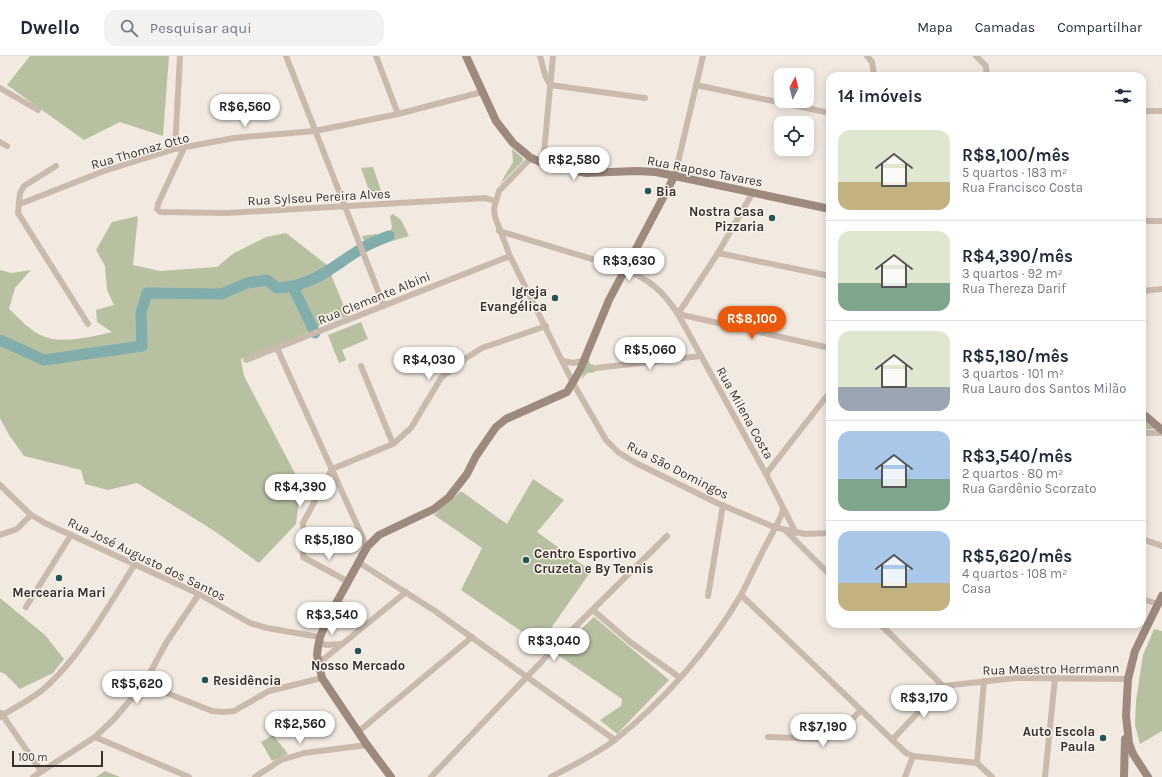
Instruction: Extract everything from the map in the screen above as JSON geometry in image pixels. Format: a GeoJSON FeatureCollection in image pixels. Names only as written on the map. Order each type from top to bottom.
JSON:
{"type":"FeatureCollection","features":[{"type":"Feature","properties":{"kind":"street"},"geometry":{"type":"LineString","coordinates":[[175,149],[180,56]]}},
{"type":"Feature","properties":{"kind":"street"},"geometry":{"type":"LineString","coordinates":[[286,56],[384,306]]}},
{"type":"Feature","properties":{"kind":"street"},"geometry":{"type":"LineString","coordinates":[[376,56],[398,114]]}},
{"type":"Feature","properties":{"kind":"street","name":"Rua Raposo Tavares"},"geometry":{"type":"LineString","coordinates":[[466,56],[496,121],[505,135],[531,158],[543,163],[586,173],[636,171],[675,175],[826,208]]}},
{"type":"Feature","properties":{"kind":"street"},"geometry":{"type":"LineString","coordinates":[[540,56],[545,75],[550,85]]}},
{"type":"Feature","properties":{"kind":"street"},"geometry":{"type":"LineString","coordinates":[[543,163],[553,56]]}},
{"type":"Feature","properties":{"kind":"street"},"geometry":{"type":"LineString","coordinates":[[391,777],[367,745],[322,678],[319,663],[319,639],[347,581],[367,547],[379,535],[434,509],[449,497],[467,474],[476,456],[496,427],[506,419],[560,397],[567,392],[574,383],[608,300],[675,175],[703,56]]}},
{"type":"Feature","properties":{"kind":"street"},"geometry":{"type":"LineString","coordinates":[[867,56],[872,62],[873,72]]}},
{"type":"Feature","properties":{"kind":"street"},"geometry":{"type":"LineString","coordinates":[[976,56],[986,66],[987,72]]}},
{"type":"Feature","properties":{"kind":"street"},"geometry":{"type":"LineString","coordinates":[[550,85],[645,98]]}},
{"type":"Feature","properties":{"kind":"street"},"geometry":{"type":"LineString","coordinates":[[696,85],[826,112]]}},
{"type":"Feature","properties":{"kind":"street"},"geometry":{"type":"LineString","coordinates":[[0,88],[38,110]]}},
{"type":"Feature","properties":{"kind":"street","name":"Rua Thomaz Otto"},"geometry":{"type":"LineString","coordinates":[[20,204],[104,171],[175,149],[234,138],[315,131],[398,114],[482,92]]}},
{"type":"Feature","properties":{"kind":"street"},"geometry":{"type":"LineString","coordinates":[[1146,111],[1162,111]]}},
{"type":"Feature","properties":{"kind":"street"},"geometry":{"type":"LineString","coordinates":[[0,142],[7,146]]}},
{"type":"Feature","properties":{"kind":"street","name":"Rua Sylseu Pereira Alves"},"geometry":{"type":"LineString","coordinates":[[184,148],[161,197],[157,208],[160,212],[227,213],[485,198],[495,201]]}},
{"type":"Feature","properties":{"kind":"street"},"geometry":{"type":"LineString","coordinates":[[495,201],[499,191],[531,158]]}},
{"type":"Feature","properties":{"kind":"street"},"geometry":{"type":"LineString","coordinates":[[56,166],[24,186],[20,193],[18,213],[88,324]]}},
{"type":"Feature","properties":{"kind":"street"},"geometry":{"type":"LineString","coordinates":[[753,192],[718,253],[678,314],[826,347]]}},
{"type":"Feature","properties":{"kind":"street","name":"Rua São Domingos"},"geometry":{"type":"LineString","coordinates":[[495,201],[494,209],[499,231],[510,256],[563,362],[606,440],[618,452],[634,462],[723,505],[774,527],[796,533],[826,533]]}},
{"type":"Feature","properties":{"kind":"street"},"geometry":{"type":"LineString","coordinates":[[1146,221],[1162,221]]}},
{"type":"Feature","properties":{"kind":"street","name":"Rua Milena Costa"},"geometry":{"type":"LineString","coordinates":[[499,231],[625,269],[656,286],[664,294],[678,314],[766,474],[796,533]]}},
{"type":"Feature","properties":{"kind":"street"},"geometry":{"type":"LineString","coordinates":[[718,253],[826,275]]}},
{"type":"Feature","properties":{"kind":"street","name":"Rua Clemente Albini"},"geometry":{"type":"LineString","coordinates":[[246,360],[510,256]]}},
{"type":"Feature","properties":{"kind":"street"},"geometry":{"type":"LineString","coordinates":[[1146,291],[1162,289]]}},
{"type":"Feature","properties":{"kind":"street"},"geometry":{"type":"LineString","coordinates":[[347,581],[303,557],[303,523],[332,469],[393,444],[410,428],[441,378],[451,369],[482,348],[546,326]]}},
{"type":"Feature","properties":{"kind":"street"},"geometry":{"type":"LineString","coordinates":[[277,348],[367,547]]}},
{"type":"Feature","properties":{"kind":"street"},"geometry":{"type":"LineString","coordinates":[[596,368],[701,356]]}},
{"type":"Feature","properties":{"kind":"street"},"geometry":{"type":"LineString","coordinates":[[563,362],[574,364],[583,360]]}},
{"type":"Feature","properties":{"kind":"street"},"geometry":{"type":"LineString","coordinates":[[361,366],[393,444]]}},
{"type":"Feature","properties":{"kind":"street"},"geometry":{"type":"LineString","coordinates":[[766,474],[826,397]]}},
{"type":"Feature","properties":{"kind":"street"},"geometry":{"type":"LineString","coordinates":[[1146,416],[1152,420],[1162,432]]}},
{"type":"Feature","properties":{"kind":"street"},"geometry":{"type":"LineString","coordinates":[[1146,433],[1162,432]]}},
{"type":"Feature","properties":{"kind":"street","name":"Rua José Augusto dos Santos"},"geometry":{"type":"LineString","coordinates":[[0,485],[31,515],[199,594],[250,623],[266,628],[319,639],[334,645],[344,644]]}},
{"type":"Feature","properties":{"kind":"street"},"geometry":{"type":"LineString","coordinates":[[708,596],[723,505]]}},
{"type":"Feature","properties":{"kind":"street"},"geometry":{"type":"LineString","coordinates":[[551,777],[615,740],[645,713],[714,637],[741,594],[774,527],[782,516],[783,509]]}},
{"type":"Feature","properties":{"kind":"street"},"geometry":{"type":"LineString","coordinates":[[0,535],[17,529],[31,515]]}},
{"type":"Feature","properties":{"kind":"street"},"geometry":{"type":"LineString","coordinates":[[786,531],[826,571]]}},
{"type":"Feature","properties":{"kind":"street"},"geometry":{"type":"LineString","coordinates":[[802,547],[805,534]]}},
{"type":"Feature","properties":{"kind":"street"},"geometry":{"type":"LineString","coordinates":[[26,607],[71,535]]}},
{"type":"Feature","properties":{"kind":"street"},"geometry":{"type":"LineString","coordinates":[[431,777],[527,676],[667,536]]}},
{"type":"Feature","properties":{"kind":"street"},"geometry":{"type":"LineString","coordinates":[[1146,540],[1162,546]]}},
{"type":"Feature","properties":{"kind":"street"},"geometry":{"type":"LineString","coordinates":[[358,562],[406,592],[472,637],[615,740]]}},
{"type":"Feature","properties":{"kind":"street"},"geometry":{"type":"LineString","coordinates":[[41,771],[1,715],[45,688],[64,669],[81,647],[135,564]]}},
{"type":"Feature","properties":{"kind":"street"},"geometry":{"type":"LineString","coordinates":[[319,663],[406,592]]}},
{"type":"Feature","properties":{"kind":"street"},"geometry":{"type":"LineString","coordinates":[[33,777],[95,737],[114,719],[144,684],[166,643],[199,594]]}},
{"type":"Feature","properties":{"kind":"street"},"geometry":{"type":"LineString","coordinates":[[741,594],[860,711],[892,740],[913,756],[977,763],[992,777]]}},
{"type":"Feature","properties":{"kind":"street"},"geometry":{"type":"LineString","coordinates":[[1124,774],[1128,679],[1135,651],[1160,604],[1162,596]]}},
{"type":"Feature","properties":{"kind":"street"},"geometry":{"type":"LineString","coordinates":[[1146,600],[1160,604]]}},
{"type":"Feature","properties":{"kind":"street"},"geometry":{"type":"LineString","coordinates":[[592,610],[630,642],[679,677]]}},
{"type":"Feature","properties":{"kind":"street"},"geometry":{"type":"LineString","coordinates":[[885,628],[943,686],[892,740]]}},
{"type":"Feature","properties":{"kind":"street"},"geometry":{"type":"LineString","coordinates":[[358,732],[472,637]]}},
{"type":"Feature","properties":{"kind":"street"},"geometry":{"type":"LineString","coordinates":[[144,684],[212,711],[224,712],[234,711],[269,691],[322,678]]}},
{"type":"Feature","properties":{"kind":"street"},"geometry":{"type":"LineString","coordinates":[[1045,777],[1055,678]]}},
{"type":"Feature","properties":{"kind":"street","name":"Rua Maestro Herrmann"},"geometry":{"type":"LineString","coordinates":[[943,686],[984,681],[1055,678],[1128,679]]}},
{"type":"Feature","properties":{"kind":"street"},"geometry":{"type":"LineString","coordinates":[[977,763],[984,681]]}},
{"type":"Feature","properties":{"kind":"street"},"geometry":{"type":"LineString","coordinates":[[768,737],[827,739],[837,735],[860,711]]}},
{"type":"Feature","properties":{"kind":"street"},"geometry":{"type":"LineString","coordinates":[[1124,774],[1130,748],[1126,716]]}},
{"type":"Feature","properties":{"kind":"street"},"geometry":{"type":"LineString","coordinates":[[95,737],[189,777]]}},
{"type":"Feature","properties":{"kind":"street"},"geometry":{"type":"LineString","coordinates":[[255,777],[263,775],[281,760],[304,753],[367,745]]}},
{"type":"Feature","properties":{"kind":"street"},"geometry":{"type":"LineString","coordinates":[[1130,748],[1148,777]]}},
{"type":"Feature","properties":{"kind":"street"},"geometry":{"type":"LineString","coordinates":[[905,777],[913,756]]}},
{"type":"Feature","properties":{"kind":"green space"},"geometry":{"type":"Polygon","coordinates":[[[30,56],[169,56],[163,136],[120,122],[84,140],[7,85],[30,56]]]}},
{"type":"Feature","properties":{"kind":"green space"},"geometry":{"type":"Polygon","coordinates":[[[512,149],[523,158],[523,161],[500,184],[513,162],[512,149]]]}},
{"type":"Feature","properties":{"kind":"green space"},"geometry":{"type":"Polygon","coordinates":[[[373,167],[384,199],[372,199],[361,168],[373,167]]]}},
{"type":"Feature","properties":{"kind":"green space"},"geometry":{"type":"Polygon","coordinates":[[[393,214],[401,220],[409,236],[392,241],[387,233],[392,228],[390,216],[393,214]]]}},
{"type":"Feature","properties":{"kind":"green space"},"geometry":{"type":"Polygon","coordinates":[[[138,216],[133,265],[160,271],[217,267],[234,253],[266,237],[286,233],[327,265],[348,316],[317,327],[293,340],[241,359],[244,376],[301,485],[296,524],[259,563],[216,532],[137,483],[108,490],[85,484],[81,470],[24,456],[9,435],[0,418],[0,270],[12,273],[31,270],[15,288],[9,309],[26,325],[40,335],[52,339],[70,340],[112,332],[97,322],[96,310],[114,305],[107,290],[105,266],[96,250],[112,222],[138,216]]]}},
{"type":"Feature","properties":{"kind":"green space"},"geometry":{"type":"Polygon","coordinates":[[[376,234],[381,245],[368,251],[362,236],[376,234]]]}},
{"type":"Feature","properties":{"kind":"green space"},"geometry":{"type":"Polygon","coordinates":[[[361,322],[368,339],[342,350],[346,360],[339,363],[328,335],[361,322]]]}},
{"type":"Feature","properties":{"kind":"green space"},"geometry":{"type":"Polygon","coordinates":[[[588,357],[590,364],[594,365],[595,372],[587,373],[581,380],[588,357]]]}},
{"type":"Feature","properties":{"kind":"green space"},"geometry":{"type":"Polygon","coordinates":[[[1146,422],[1155,429],[1146,429],[1146,422]]]}},
{"type":"Feature","properties":{"kind":"green space","name":"Centro Esportivo Cruzeta e By Tennis"},"geometry":{"type":"Polygon","coordinates":[[[533,479],[564,500],[537,532],[591,571],[540,644],[461,590],[482,548],[434,515],[461,491],[507,524],[533,479]]]}},
{"type":"Feature","properties":{"kind":"green space"},"geometry":{"type":"Polygon","coordinates":[[[0,598],[45,635],[64,659],[53,673],[20,689],[5,674],[0,672],[0,598]]]}},
{"type":"Feature","properties":{"kind":"green space"},"geometry":{"type":"Polygon","coordinates":[[[594,617],[669,680],[617,734],[600,720],[621,706],[622,699],[555,653],[594,617]]]}},
{"type":"Feature","properties":{"kind":"green space"},"geometry":{"type":"Polygon","coordinates":[[[1154,629],[1162,631],[1162,731],[1140,744],[1135,725],[1136,701],[1143,655],[1154,629]]]}},
{"type":"Feature","properties":{"kind":"green space"},"geometry":{"type":"Polygon","coordinates":[[[273,735],[288,754],[272,761],[261,742],[273,735]]]}},
{"type":"Feature","properties":{"kind":"green space"},"geometry":{"type":"Polygon","coordinates":[[[105,771],[120,777],[96,777],[105,771]]]}},
{"type":"Feature","properties":{"kind":"waterway"},"geometry":{"type":"LineString","coordinates":[[0,340],[44,360],[142,346],[141,313],[147,293],[221,294],[247,283],[267,280],[277,288],[291,286],[314,279],[366,246],[389,236]]}},
{"type":"Feature","properties":{"kind":"waterway"},"geometry":{"type":"LineString","coordinates":[[293,287],[315,333]]}},
{"type":"Feature","properties":{"kind":"place","name":"Bia"},"geometry":{"type":"Point","coordinates":[648,191]}},
{"type":"Feature","properties":{"kind":"place","name":"Nostra Casa Pizzaria"},"geometry":{"type":"Point","coordinates":[772,218]}},
{"type":"Feature","properties":{"kind":"place","name":"Igreja Evangélica"},"geometry":{"type":"Point","coordinates":[555,298]}},
{"type":"Feature","properties":{"kind":"place","name":"Centro Esportivo Cruzeta e By Tennis"},"geometry":{"type":"Point","coordinates":[526,560]}},
{"type":"Feature","properties":{"kind":"place","name":"Mercearia Mari"},"geometry":{"type":"Point","coordinates":[59,578]}},
{"type":"Feature","properties":{"kind":"place","name":"Nosso Mercado"},"geometry":{"type":"Point","coordinates":[358,651]}},
{"type":"Feature","properties":{"kind":"place","name":"Residência"},"geometry":{"type":"Point","coordinates":[205,680]}},
{"type":"Feature","properties":{"kind":"place","name":"Auto Escola Paula"},"geometry":{"type":"Point","coordinates":[1103,738]}}]}
